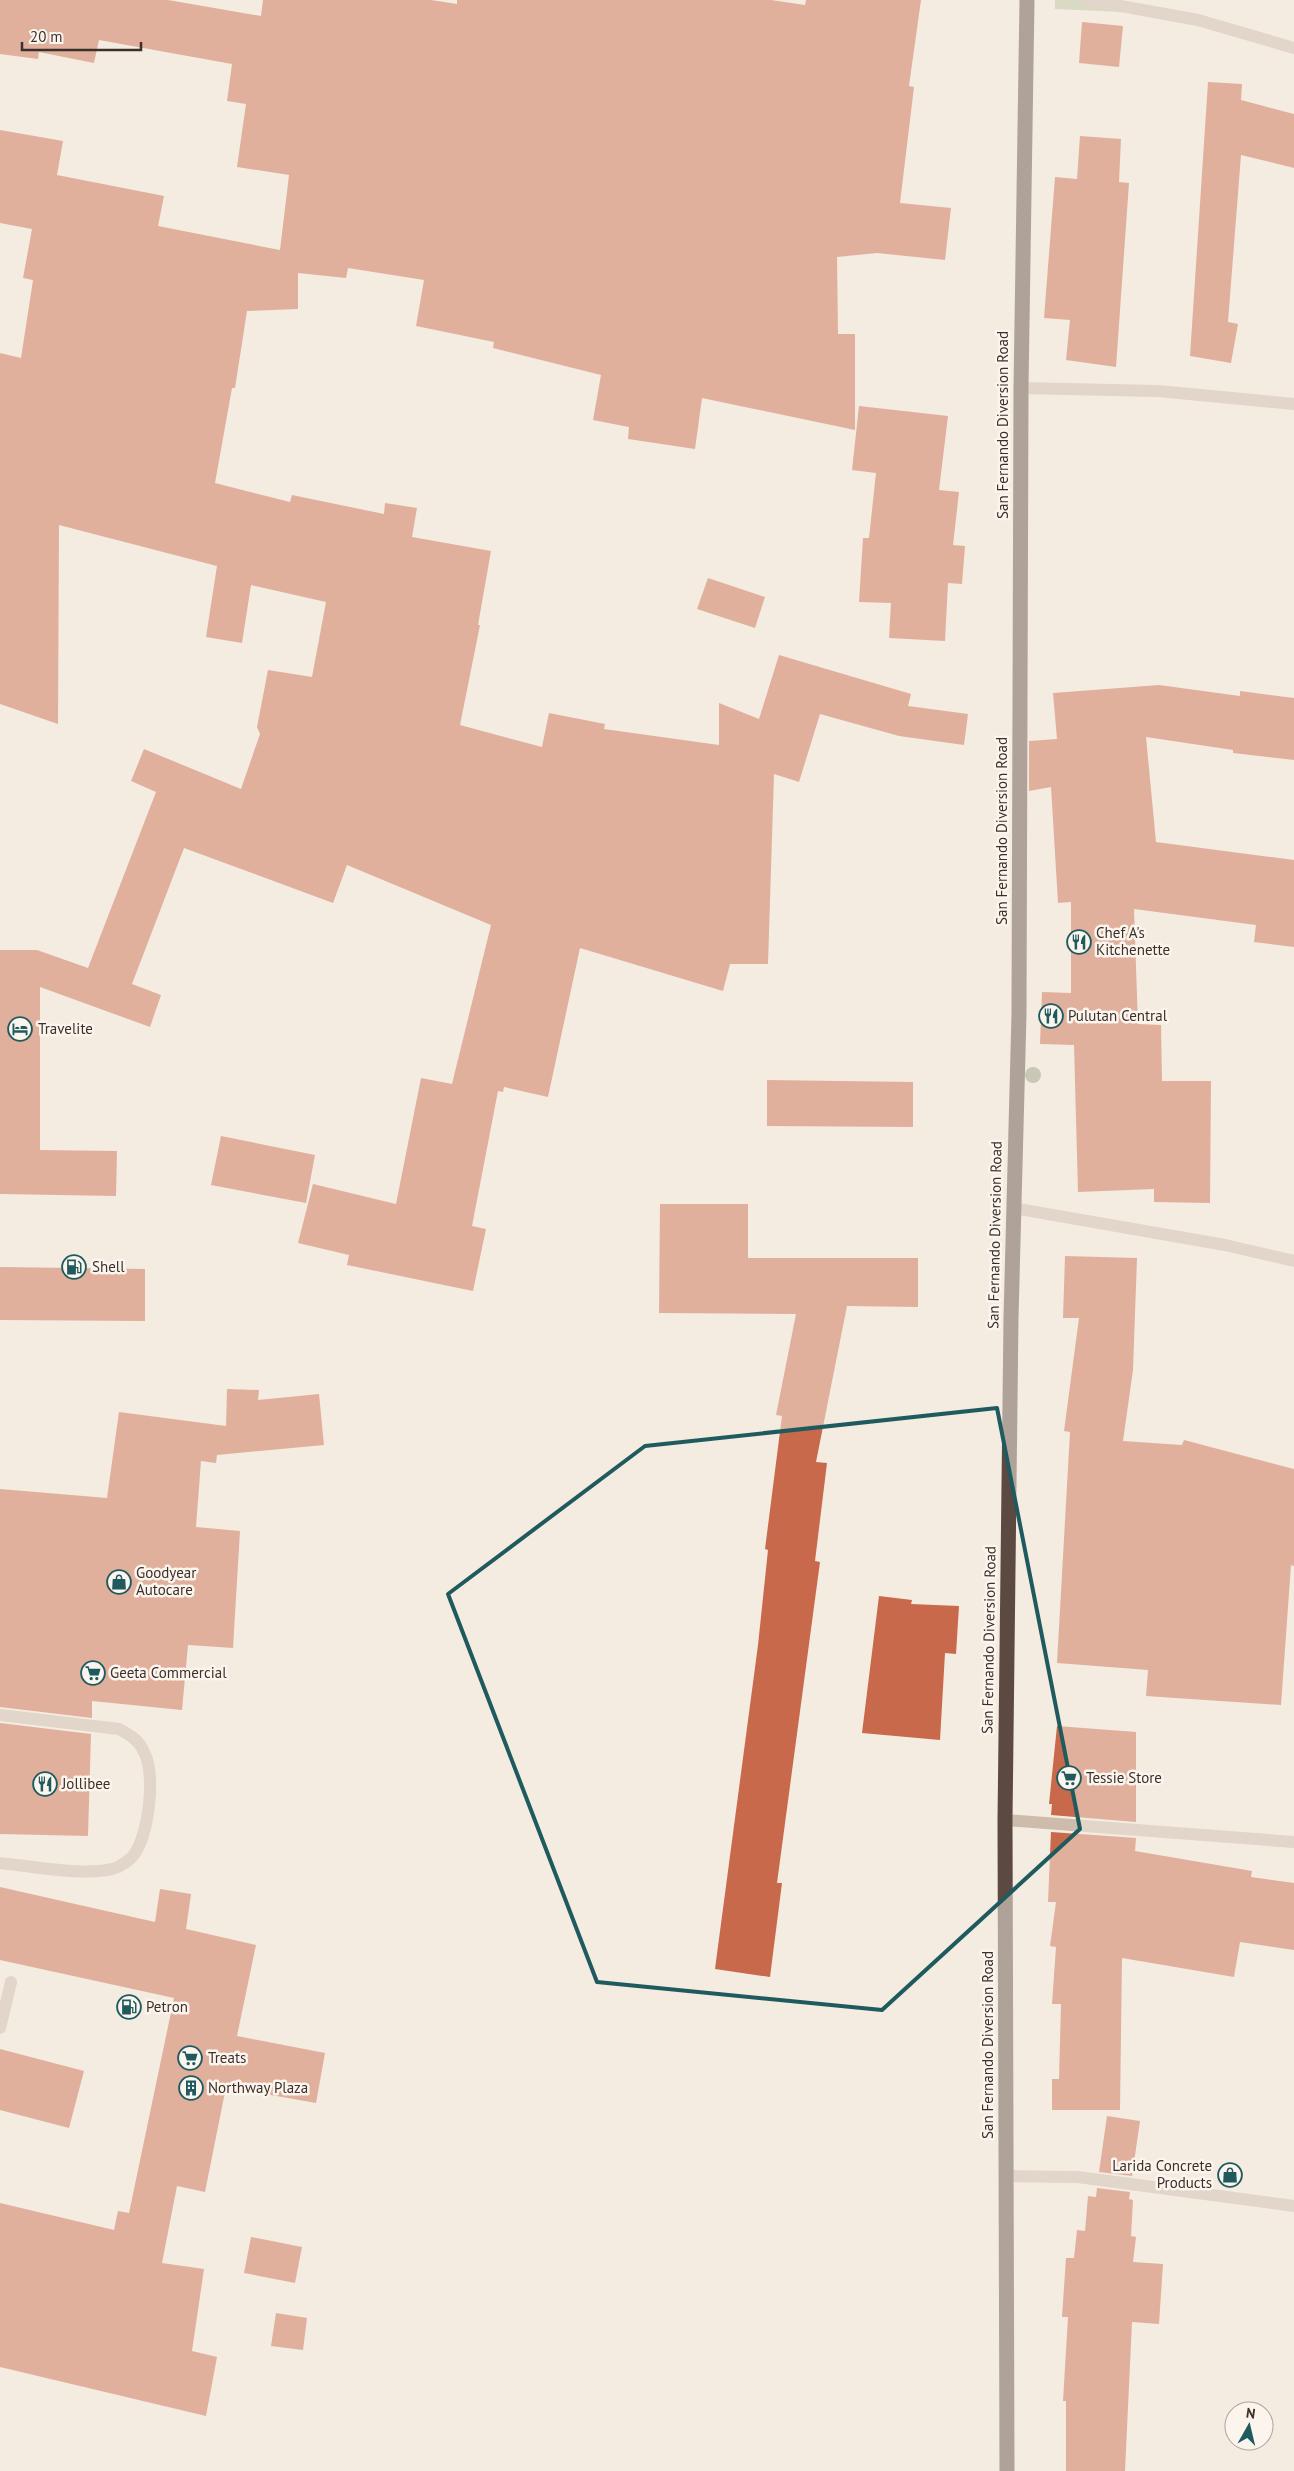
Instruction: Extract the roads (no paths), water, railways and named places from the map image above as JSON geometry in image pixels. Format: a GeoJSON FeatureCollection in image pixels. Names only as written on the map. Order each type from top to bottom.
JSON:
{"type":"FeatureCollection","features":[{"type":"Feature","properties":{"kind":"highway","name":"San Fernando Diversion Road"},"geometry":{"type":"LineString","coordinates":[[1007,2471],[1005,1820],[1013,1208],[1019,1014],[1021,388],[1027,0]]}},
{"type":"Feature","properties":{"kind":"street"},"geometry":{"type":"LineString","coordinates":[[1088,0],[1198,20],[1294,48]]}},
{"type":"Feature","properties":{"kind":"street"},"geometry":{"type":"LineString","coordinates":[[1021,388],[1158,391],[1294,404]]}},
{"type":"Feature","properties":{"kind":"street"},"geometry":{"type":"LineString","coordinates":[[1013,1208],[1225,1245],[1294,1261]]}},
{"type":"Feature","properties":{"kind":"street"},"geometry":{"type":"LineString","coordinates":[[0,1715],[119,1729],[133,1736],[144,1751],[150,1767],[151,1785],[150,1801],[134,1855],[116,1868],[90,1872],[0,1863]]}},
{"type":"Feature","properties":{"kind":"street"},"geometry":{"type":"LineString","coordinates":[[1005,1820],[1294,1842]]}},
{"type":"Feature","properties":{"kind":"street"},"geometry":{"type":"LineString","coordinates":[[0,2028],[11,1982]]}},
{"type":"Feature","properties":{"kind":"street"},"geometry":{"type":"LineString","coordinates":[[1006,2176],[1078,2176],[1294,2206]]}},
{"type":"Feature","properties":{"kind":"place","name":"Chef A's Kitchenette"},"geometry":{"type":"Point","coordinates":[1079,942]}},
{"type":"Feature","properties":{"kind":"place","name":"Pulutan Central"},"geometry":{"type":"Point","coordinates":[1051,1016]}},
{"type":"Feature","properties":{"kind":"place","name":"Travelite"},"geometry":{"type":"Point","coordinates":[20,1029]}},
{"type":"Feature","properties":{"kind":"place","name":"Shell"},"geometry":{"type":"Point","coordinates":[74,1267]}},
{"type":"Feature","properties":{"kind":"place","name":"Goodyear Autocare"},"geometry":{"type":"Point","coordinates":[119,1582]}},
{"type":"Feature","properties":{"kind":"place","name":"Geeta Commercial"},"geometry":{"type":"Point","coordinates":[93,1673]}},
{"type":"Feature","properties":{"kind":"place","name":"Tessie Store"},"geometry":{"type":"Point","coordinates":[1069,1778]}},
{"type":"Feature","properties":{"kind":"place","name":"Jollibee"},"geometry":{"type":"Point","coordinates":[45,1784]}},
{"type":"Feature","properties":{"kind":"place","name":"Petron"},"geometry":{"type":"Point","coordinates":[129,2007]}},
{"type":"Feature","properties":{"kind":"place","name":"Treats"},"geometry":{"type":"Point","coordinates":[190,2058]}},
{"type":"Feature","properties":{"kind":"place","name":"Northway Plaza"},"geometry":{"type":"Point","coordinates":[191,2088]}},
{"type":"Feature","properties":{"kind":"place","name":"Larida Concrete Products"},"geometry":{"type":"Point","coordinates":[1230,2175]}}]}
